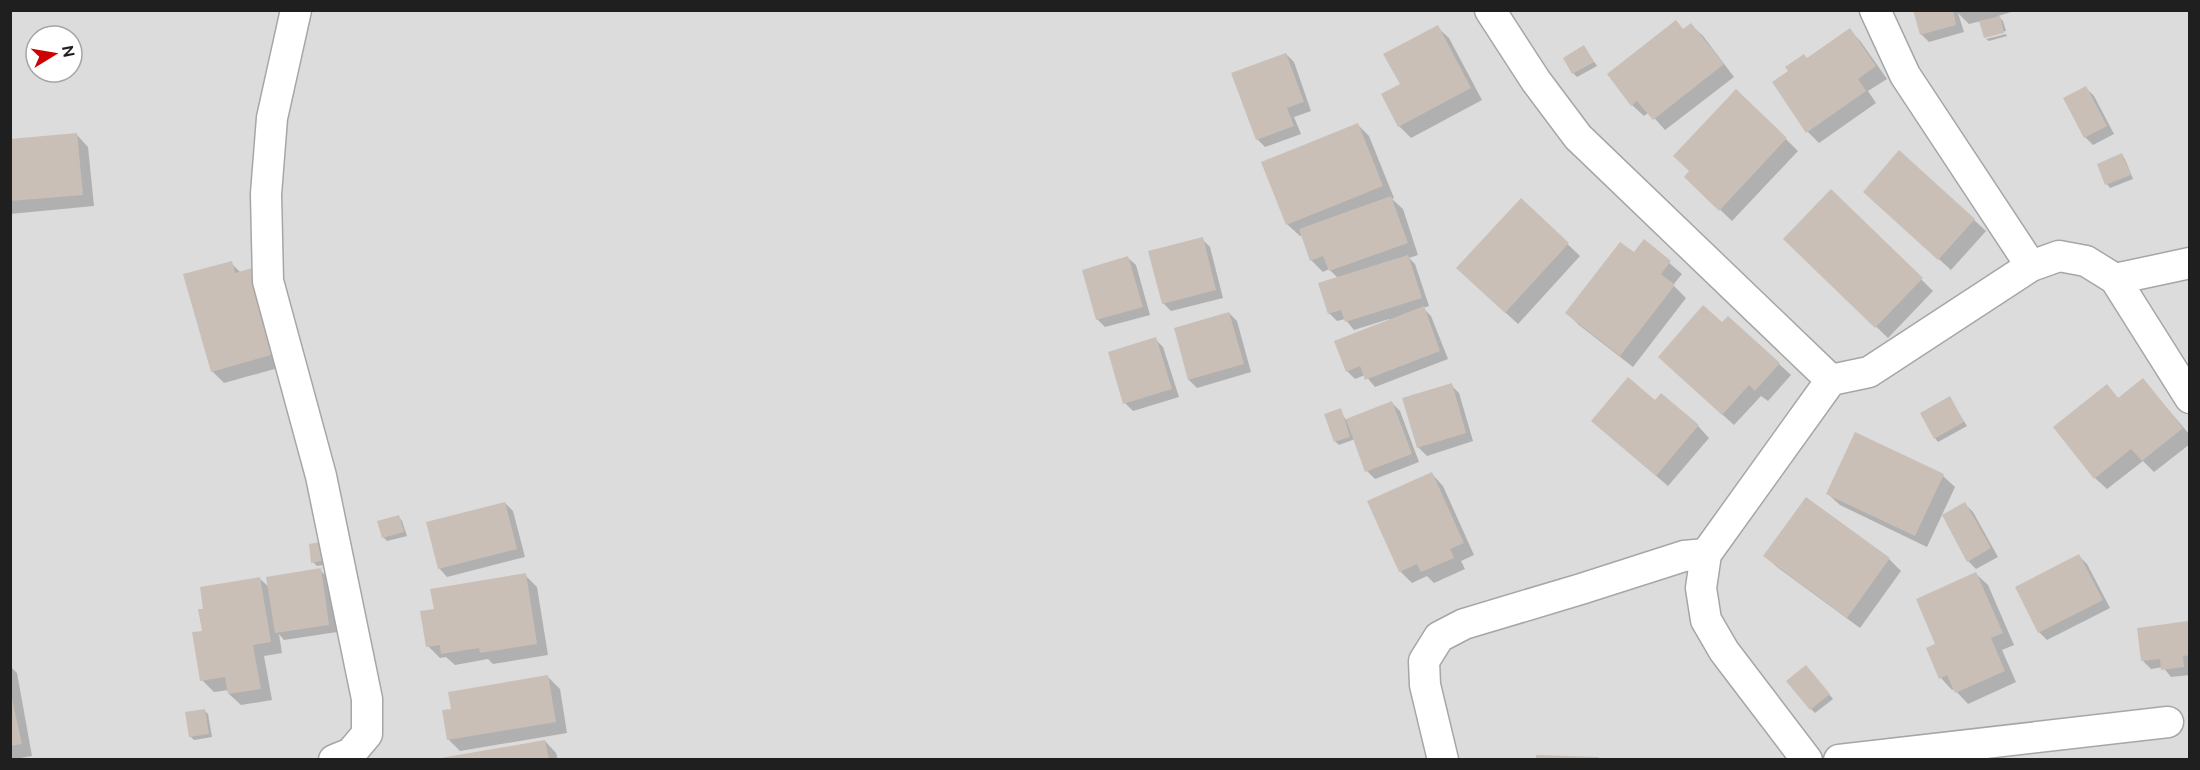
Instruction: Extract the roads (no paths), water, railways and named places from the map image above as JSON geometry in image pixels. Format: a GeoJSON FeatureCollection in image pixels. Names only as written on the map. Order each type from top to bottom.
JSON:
{"type":"FeatureCollection","features":[{"type":"Feature","properties":{"kind":"street"},"geometry":{"type":"LineString","coordinates":[[296,10],[272,118],[266,195],[268,281],[321,476],[367,699],[367,734],[351,753],[334,759]]}},
{"type":"Feature","properties":{"kind":"street"},"geometry":{"type":"LineString","coordinates":[[1490,10],[1536,81],[1578,137],[1831,380]]}},
{"type":"Feature","properties":{"kind":"street"},"geometry":{"type":"LineString","coordinates":[[1875,10],[1905,75],[2031,266]]}},
{"type":"Feature","properties":{"kind":"street"},"geometry":{"type":"LineString","coordinates":[[1807,759],[1724,651],[1706,620],[1701,588],[1706,554],[1831,380],[1869,372],[2031,266],[2059,256],[2086,261],[2115,279],[2190,398]]}},
{"type":"Feature","properties":{"kind":"street"},"geometry":{"type":"LineString","coordinates":[[2115,279],[2190,263]]}},
{"type":"Feature","properties":{"kind":"street"},"geometry":{"type":"LineString","coordinates":[[1443,759],[1425,685],[1424,661],[1439,637],[1464,624],[1581,590],[1684,556],[1706,554]]}},
{"type":"Feature","properties":{"kind":"street"},"geometry":{"type":"LineString","coordinates":[[1839,759],[2168,722]]}}]}
